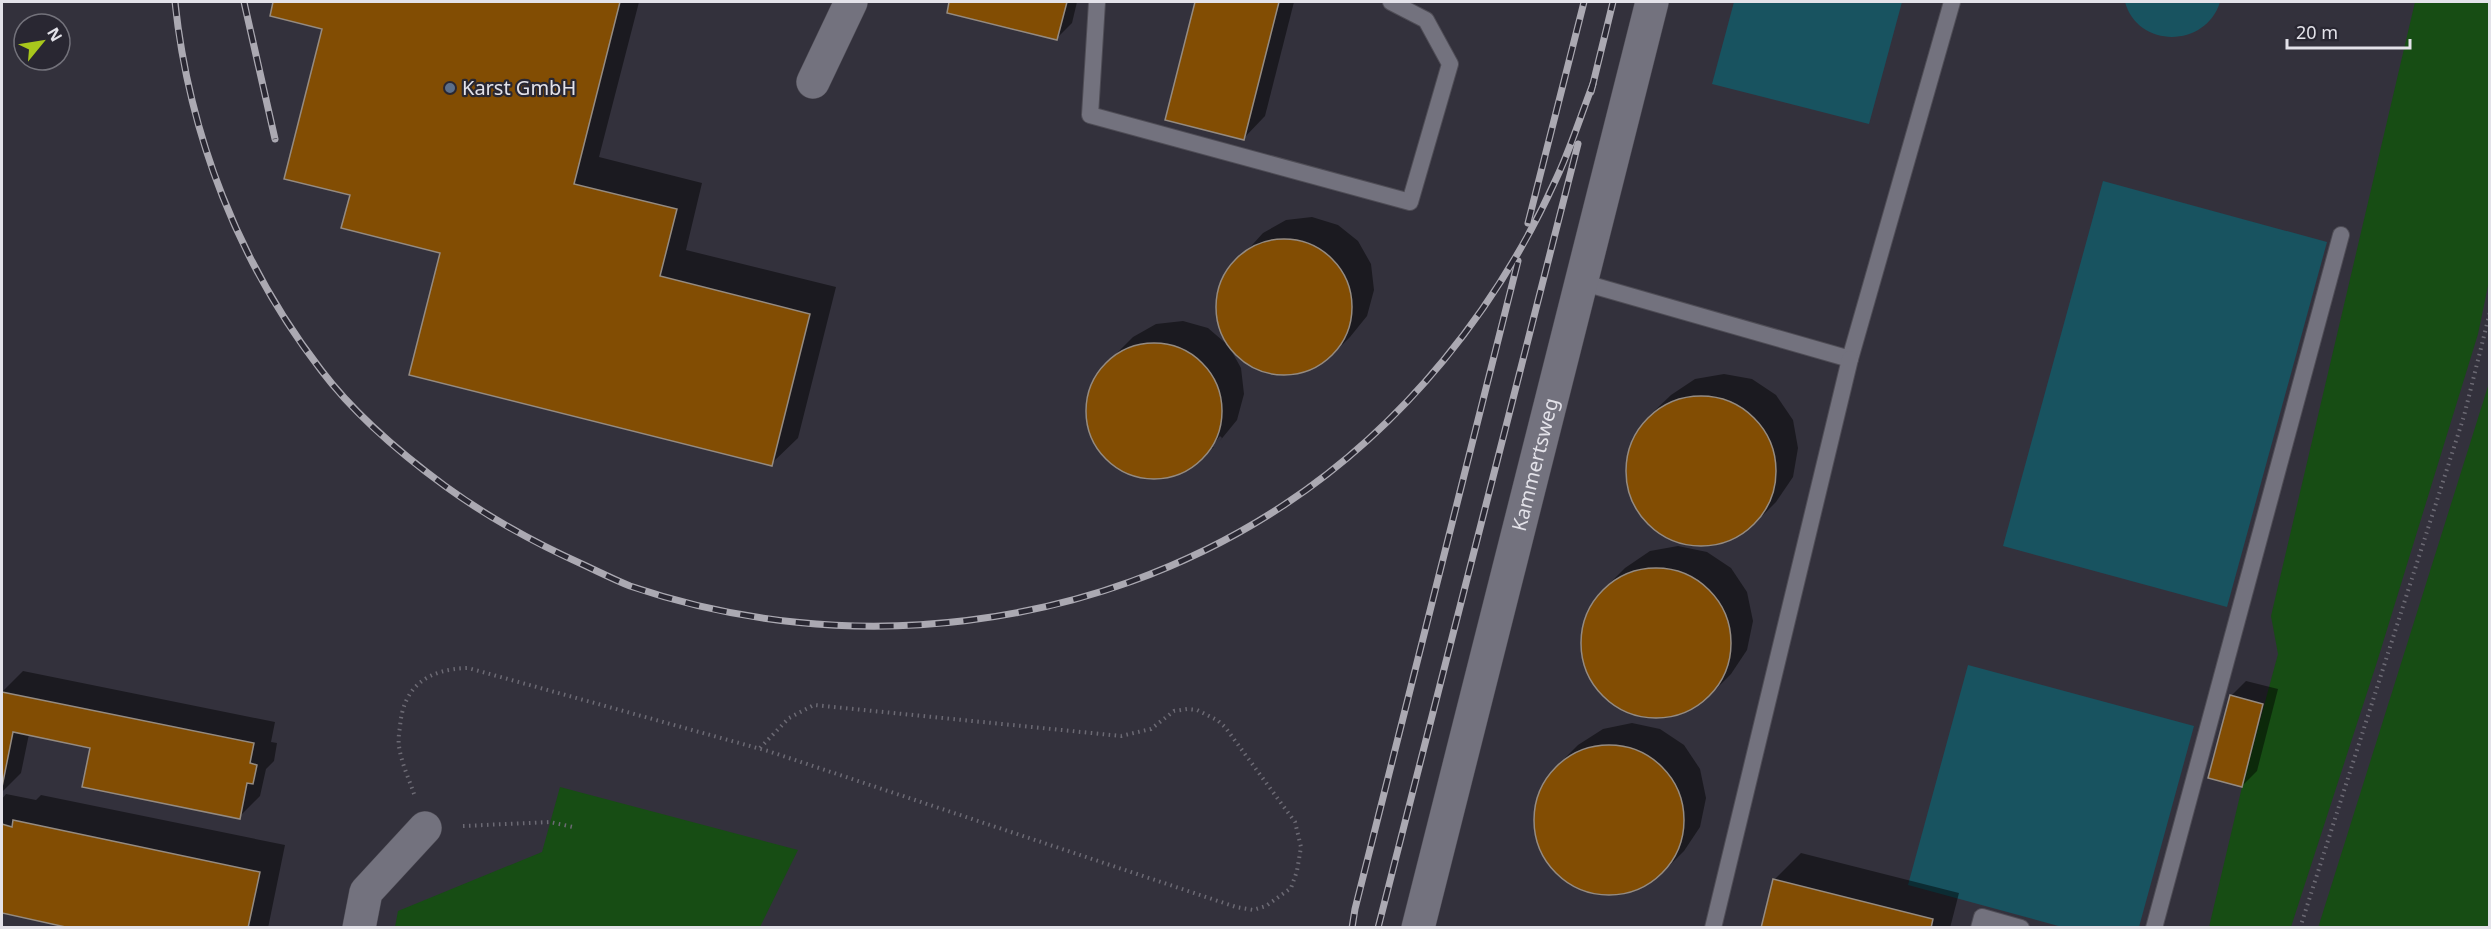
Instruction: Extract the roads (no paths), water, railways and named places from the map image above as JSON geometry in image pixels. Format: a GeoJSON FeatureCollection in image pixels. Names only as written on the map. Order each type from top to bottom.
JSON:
{"type":"FeatureCollection","features":[{"type":"Feature","properties":{"kind":"street"},"geometry":{"type":"LineString","coordinates":[[813,82],[851,2]]}},
{"type":"Feature","properties":{"kind":"street","name":"Kammertsweg"},"geometry":{"type":"LineString","coordinates":[[1418,927],[1652,2]]}},
{"type":"Feature","properties":{"kind":"street"},"geometry":{"type":"LineString","coordinates":[[359,927],[366,892],[425,828]]}},
{"type":"Feature","properties":{"kind":"lane"},"geometry":{"type":"LineString","coordinates":[[1097,2],[1090,115],[1410,201],[1450,64],[1426,20],[1392,2]]}},
{"type":"Feature","properties":{"kind":"lane"},"geometry":{"type":"LineString","coordinates":[[1713,927],[1850,359],[1952,2]]}},
{"type":"Feature","properties":{"kind":"lane"},"geometry":{"type":"LineString","coordinates":[[2154,927],[2341,235]]}},
{"type":"Feature","properties":{"kind":"lane"},"geometry":{"type":"LineString","coordinates":[[1581,282],[1850,359]]}},
{"type":"Feature","properties":{"kind":"lane"},"geometry":{"type":"LineString","coordinates":[[1979,927],[1982,917],[2021,927]]}},
{"type":"Feature","properties":{"kind":"water"},"geometry":{"type":"Polygon","coordinates":[[[1734,2],[1902,2],[1869,124],[1712,84],[1734,2]]]}},
{"type":"Feature","properties":{"kind":"water"},"geometry":{"type":"Polygon","coordinates":[[[2125,2],[2220,2],[2212,17],[2201,28],[2187,35],[2172,37],[2157,35],[2143,28],[2132,17],[2125,2]]]}},
{"type":"Feature","properties":{"kind":"water"},"geometry":{"type":"Polygon","coordinates":[[[2103,181],[2327,242],[2227,607],[2003,546],[2103,181]]]}},
{"type":"Feature","properties":{"kind":"water"},"geometry":{"type":"Polygon","coordinates":[[[1968,665],[2194,726],[2139,927],[2062,927],[1908,885],[1968,665]]]}},
{"type":"Feature","properties":{"kind":"railway"},"geometry":{"type":"LineString","coordinates":[[175,2],[192,101],[222,196],[242,242],[292,329],[334,387],[363,418],[411,460],[478,509],[566,557],[630,586],[713,609],[797,622],[882,626],[967,620],[1050,606],[1132,581],[1210,548],[1284,505],[1328,474],[1369,439],[1408,401],[1476,318],[1533,225],[1562,166],[1593,84]]}},
{"type":"Feature","properties":{"kind":"railway"},"geometry":{"type":"LineString","coordinates":[[244,2],[275,139]]}},
{"type":"Feature","properties":{"kind":"railway"},"geometry":{"type":"LineString","coordinates":[[1528,223],[1584,2]]}},
{"type":"Feature","properties":{"kind":"railway"},"geometry":{"type":"LineString","coordinates":[[1591,92],[1613,2]]}},
{"type":"Feature","properties":{"kind":"railway"},"geometry":{"type":"LineString","coordinates":[[1378,928],[1578,144]]}},
{"type":"Feature","properties":{"kind":"railway"},"geometry":{"type":"LineString","coordinates":[[1352,928],[1518,261]]}},
{"type":"Feature","properties":{"kind":"place","name":"Karst GmbH"},"geometry":{"type":"Point","coordinates":[450,88]}}]}
